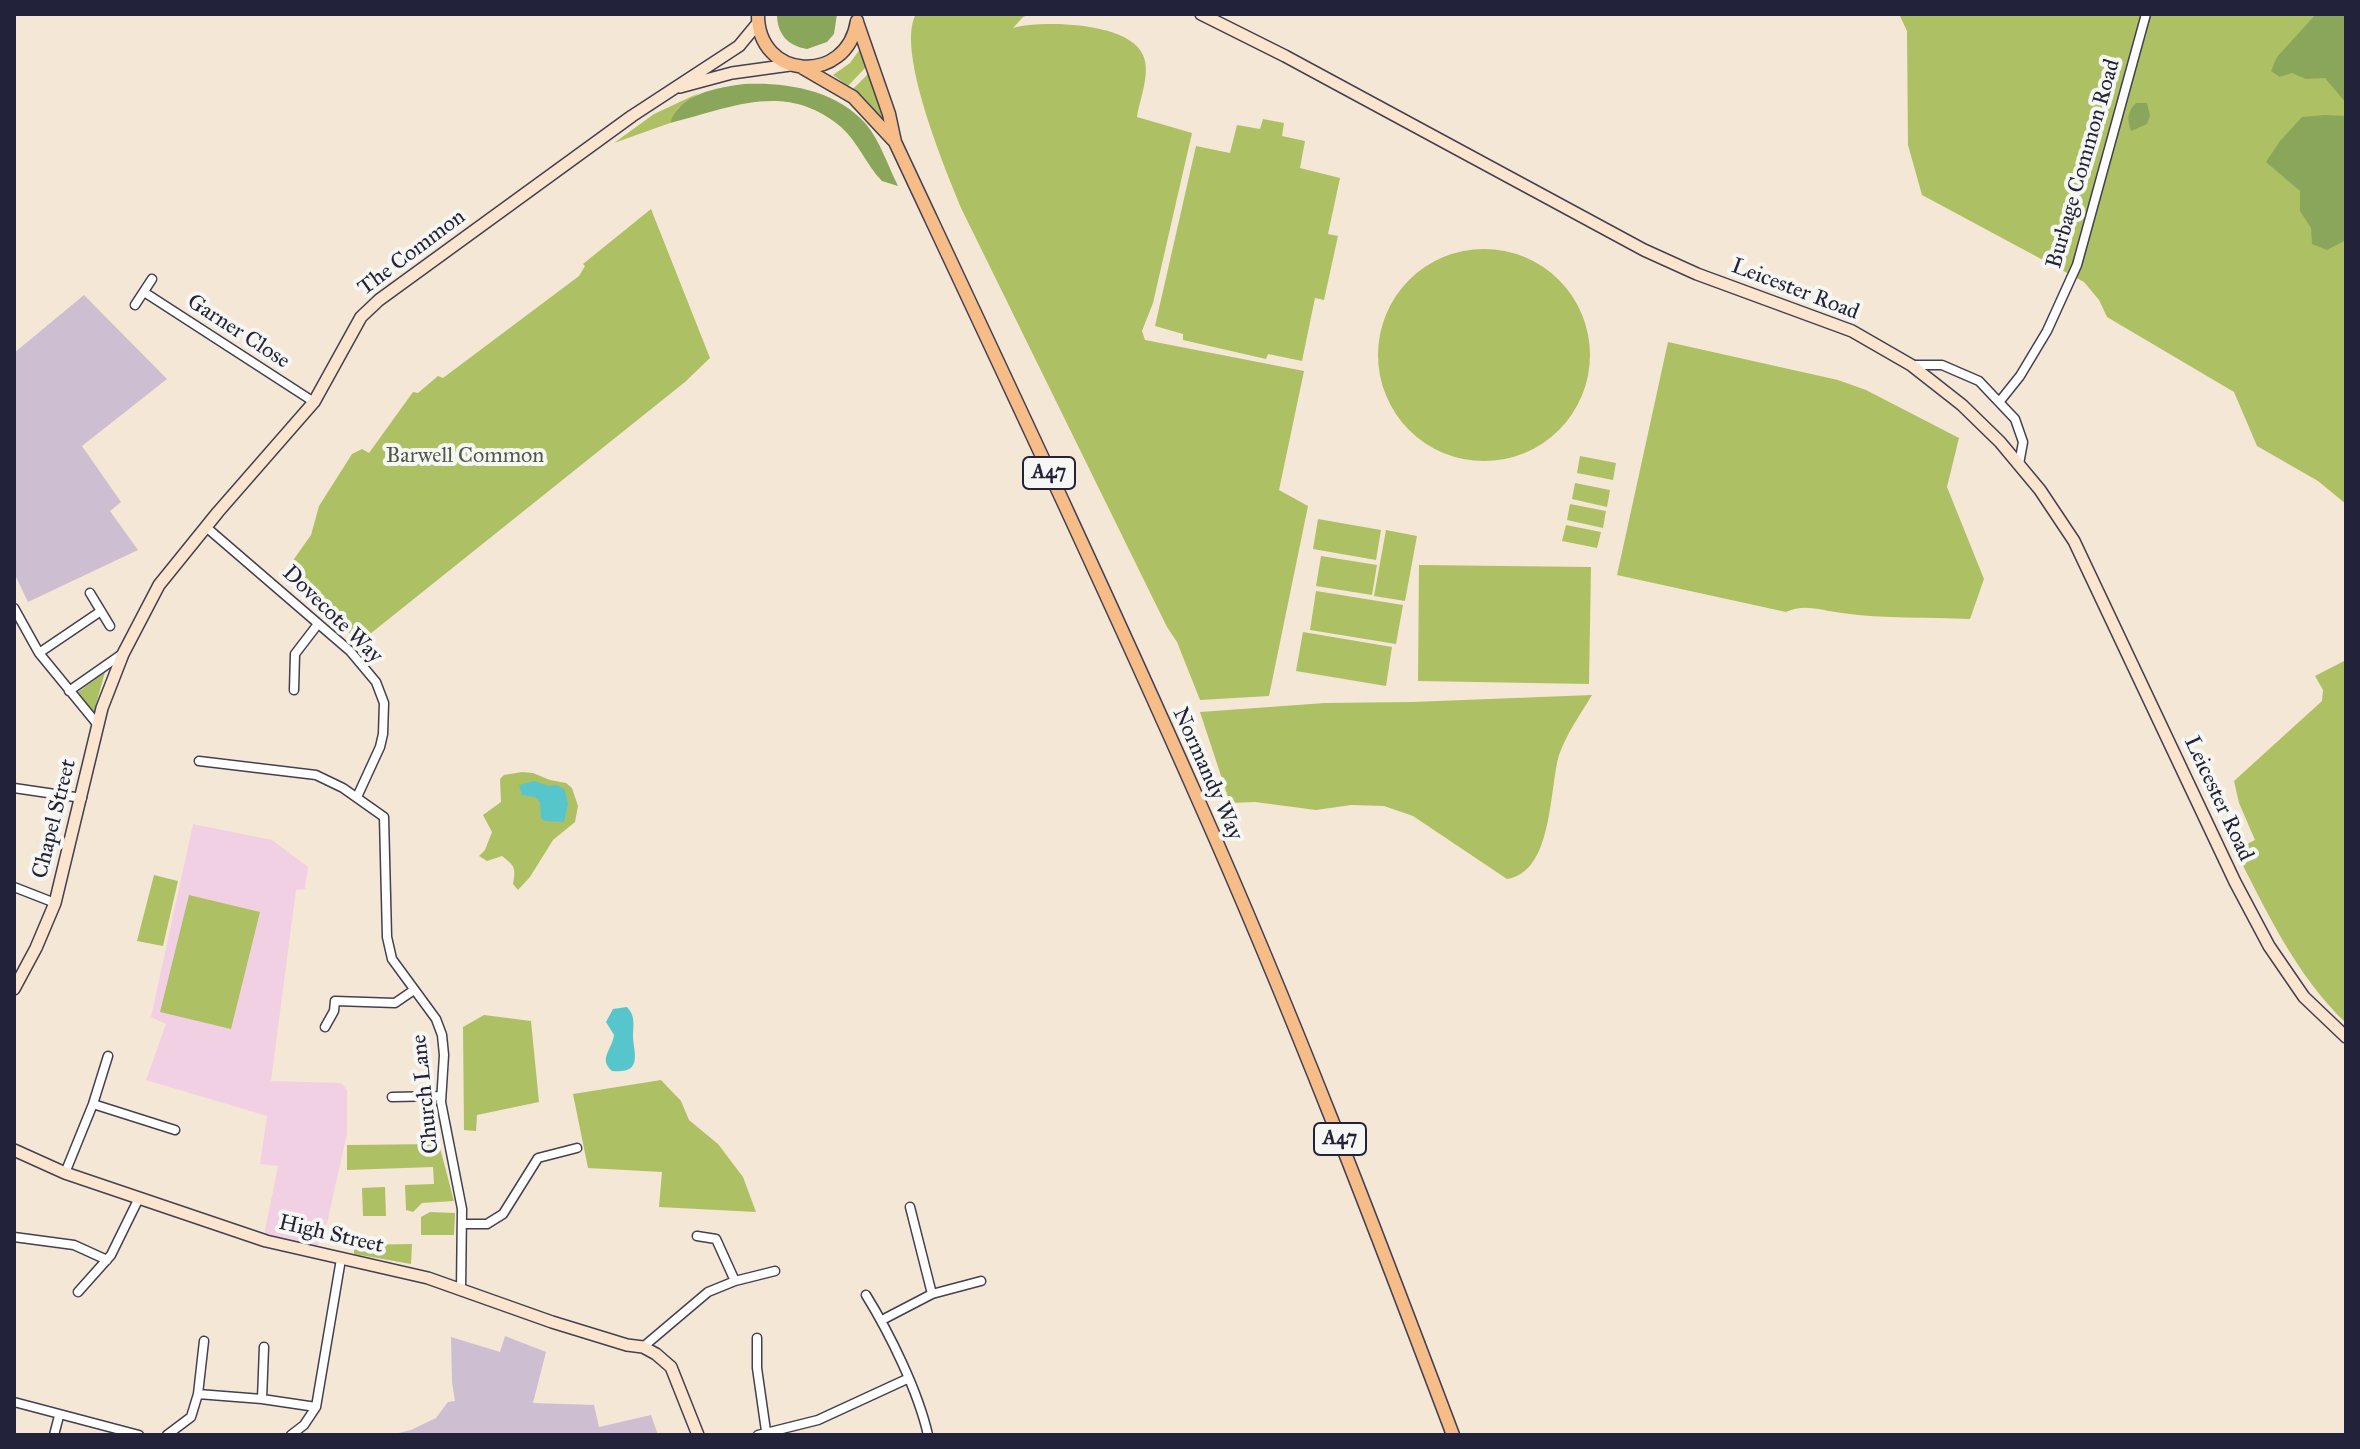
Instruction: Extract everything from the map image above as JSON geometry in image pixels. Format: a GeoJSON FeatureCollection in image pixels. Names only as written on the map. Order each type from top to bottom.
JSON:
{"type":"FeatureCollection","features":[{"type":"Feature","properties":{"kind":"main road"},"geometry":{"type":"LineString","coordinates":[[797,66],[828,63],[840,55],[852,40],[857,17]]}},
{"type":"Feature","properties":{"kind":"main road","name":"Normandy Way"},"geometry":{"type":"LineString","coordinates":[[857,17],[889,114],[895,142],[1201,805],[1342,1146],[1453,1435]]}},
{"type":"Feature","properties":{"kind":"main road","name":"Normandy Way"},"geometry":{"type":"LineString","coordinates":[[757,18],[769,49],[853,97],[895,142]]}},
{"type":"Feature","properties":{"kind":"street","name":"Leicester Road"},"geometry":{"type":"LineString","coordinates":[[1201,14],[1285,56],[1644,250],[1697,274],[1852,331],[1911,365],[1962,405],[2019,464],[2074,541],[2235,882],[2269,946],[2304,997],[2346,1037]]}},
{"type":"Feature","properties":{"kind":"street","name":"Burbage Common Road"},"geometry":{"type":"LineString","coordinates":[[2000,401],[2020,376],[2047,331],[2077,265],[2146,14]]}},
{"type":"Feature","properties":{"kind":"street","name":"The Common"},"geometry":{"type":"LineString","coordinates":[[123,654],[159,585],[314,402],[367,311],[492,217],[668,92],[739,46],[757,18]]}},
{"type":"Feature","properties":{"kind":"street","name":"The Common"},"geometry":{"type":"LineString","coordinates":[[668,92],[708,78],[797,66]]}},
{"type":"Feature","properties":{"kind":"street"},"geometry":{"type":"LineString","coordinates":[[135,305],[152,279]]}},
{"type":"Feature","properties":{"kind":"street","name":"Garner Close"},"geometry":{"type":"LineString","coordinates":[[144,292],[314,402]]}},
{"type":"Feature","properties":{"kind":"street"},"geometry":{"type":"LineString","coordinates":[[1911,365],[1942,365],[1979,381],[2015,419],[2023,442],[2019,464]]}},
{"type":"Feature","properties":{"kind":"street","name":"Dovecote Way"},"geometry":{"type":"LineString","coordinates":[[206,527],[318,624],[368,670],[376,682],[384,703],[380,747],[357,797]]}},
{"type":"Feature","properties":{"kind":"street"},"geometry":{"type":"LineString","coordinates":[[90,593],[110,626]]}},
{"type":"Feature","properties":{"kind":"street"},"geometry":{"type":"LineString","coordinates":[[14,608],[18,622],[39,653],[98,725]]}},
{"type":"Feature","properties":{"kind":"street"},"geometry":{"type":"LineString","coordinates":[[39,653],[101,611]]}},
{"type":"Feature","properties":{"kind":"street"},"geometry":{"type":"LineString","coordinates":[[294,690],[295,654],[318,624]]}},
{"type":"Feature","properties":{"kind":"street"},"geometry":{"type":"LineString","coordinates":[[69,691],[123,654]]}},
{"type":"Feature","properties":{"kind":"street","name":"Chapel Street"},"geometry":{"type":"LineString","coordinates":[[14,989],[55,903],[107,689],[123,654]]}},
{"type":"Feature","properties":{"kind":"street","name":"Church Lane"},"geometry":{"type":"LineString","coordinates":[[199,761],[316,775],[331,780],[384,817],[387,937],[392,959],[436,1019],[442,1035],[441,1096],[447,1139],[462,1202],[461,1291]]}},
{"type":"Feature","properties":{"kind":"street"},"geometry":{"type":"LineString","coordinates":[[14,788],[82,798]]}},
{"type":"Feature","properties":{"kind":"street"},"geometry":{"type":"LineString","coordinates":[[14,887],[55,903]]}},
{"type":"Feature","properties":{"kind":"street"},"geometry":{"type":"LineString","coordinates":[[325,1027],[334,1011],[334,989]]}},
{"type":"Feature","properties":{"kind":"street"},"geometry":{"type":"LineString","coordinates":[[335,1001],[395,1003],[414,990]]}},
{"type":"Feature","properties":{"kind":"street"},"geometry":{"type":"LineString","coordinates":[[65,1173],[93,1104],[108,1056]]}},
{"type":"Feature","properties":{"kind":"street"},"geometry":{"type":"LineString","coordinates":[[392,1097],[441,1096]]}},
{"type":"Feature","properties":{"kind":"street"},"geometry":{"type":"LineString","coordinates":[[93,1104],[175,1130]]}},
{"type":"Feature","properties":{"kind":"street"},"geometry":{"type":"LineString","coordinates":[[463,1224],[487,1224],[503,1214],[538,1158],[577,1148]]}},
{"type":"Feature","properties":{"kind":"street","name":"High Street"},"geometry":{"type":"LineString","coordinates":[[14,1150],[65,1173],[266,1241],[428,1278],[597,1336],[643,1347]]}},
{"type":"Feature","properties":{"kind":"street"},"geometry":{"type":"LineString","coordinates":[[78,1292],[107,1260],[139,1198]]}},
{"type":"Feature","properties":{"kind":"street"},"geometry":{"type":"LineString","coordinates":[[910,1207],[932,1294]]}},
{"type":"Feature","properties":{"kind":"street"},"geometry":{"type":"LineString","coordinates":[[697,1236],[716,1239],[735,1281]]}},
{"type":"Feature","properties":{"kind":"street"},"geometry":{"type":"LineString","coordinates":[[14,1237],[74,1245],[107,1260]]}},
{"type":"Feature","properties":{"kind":"street"},"geometry":{"type":"LineString","coordinates":[[291,1435],[304,1425],[316,1407],[341,1259]]}},
{"type":"Feature","properties":{"kind":"street"},"geometry":{"type":"LineString","coordinates":[[698,1435],[671,1367],[643,1347],[708,1292],[735,1281],[775,1271]]}},
{"type":"Feature","properties":{"kind":"street"},"geometry":{"type":"LineString","coordinates":[[882,1320],[932,1294],[981,1281]]}},
{"type":"Feature","properties":{"kind":"street"},"geometry":{"type":"LineString","coordinates":[[866,1295],[882,1320],[921,1408],[928,1435]]}},
{"type":"Feature","properties":{"kind":"street"},"geometry":{"type":"LineString","coordinates":[[757,1338],[762,1433],[818,1420],[907,1379]]}},
{"type":"Feature","properties":{"kind":"street"},"geometry":{"type":"LineString","coordinates":[[167,1435],[191,1417],[198,1394],[204,1341]]}},
{"type":"Feature","properties":{"kind":"street"},"geometry":{"type":"LineString","coordinates":[[262,1399],[264,1347]]}},
{"type":"Feature","properties":{"kind":"street"},"geometry":{"type":"LineString","coordinates":[[198,1394],[316,1407]]}},
{"type":"Feature","properties":{"kind":"street"},"geometry":{"type":"LineString","coordinates":[[14,1402],[139,1435]]}},
{"type":"Feature","properties":{"kind":"street"},"geometry":{"type":"LineString","coordinates":[[54,1435],[59,1416]]}},
{"type":"Feature","properties":{"kind":"shaded area"},"geometry":{"type":"Polygon","coordinates":[[[84,295],[167,379],[82,446],[121,502],[110,511],[138,550],[28,602],[14,573],[14,353],[84,295]]]}},
{"type":"Feature","properties":{"kind":"shaded area"},"geometry":{"type":"Polygon","coordinates":[[[193,824],[272,840],[308,867],[305,889],[296,890],[271,1081],[341,1083],[347,1090],[347,1134],[325,1232],[322,1232],[317,1246],[264,1235],[278,1166],[260,1164],[267,1116],[146,1080],[166,1024],[151,1017],[193,824]]]}},
{"type":"Feature","properties":{"kind":"shaded area"},"geometry":{"type":"Polygon","coordinates":[[[505,1336],[546,1352],[533,1403],[594,1405],[599,1427],[651,1415],[658,1435],[390,1435],[411,1430],[436,1418],[448,1402],[455,1401],[451,1337],[500,1352],[505,1336]]]}},
{"type":"Feature","properties":{"kind":"green space"},"geometry":{"type":"Polygon","coordinates":[[[777,14],[837,14],[834,34],[827,42],[807,49],[800,47],[789,42],[781,33],[777,14]]]}},
{"type":"Feature","properties":{"kind":"green space"},"geometry":{"type":"Polygon","coordinates":[[[916,14],[1031,14],[1023,17],[1013,28],[1063,24],[1121,36],[1135,44],[1145,62],[1137,117],[1192,133],[1153,303],[1142,331],[1145,340],[1304,371],[1279,490],[1308,506],[1269,696],[1200,700],[1177,642],[962,210],[917,82],[911,31],[916,14]]]}},
{"type":"Feature","properties":{"kind":"green space"},"geometry":{"type":"Polygon","coordinates":[[[1899,14],[2346,14],[2346,504],[2318,481],[2257,446],[2234,392],[2107,317],[2099,300],[2084,282],[1922,195],[1908,145],[1907,31],[1899,14]]]}},
{"type":"Feature","properties":{"kind":"green space"},"geometry":{"type":"Polygon","coordinates":[[[2316,14],[2346,14],[2346,103],[2325,78],[2306,79],[2292,73],[2280,77],[2271,71],[2277,57],[2316,14]]]}},
{"type":"Feature","properties":{"kind":"green space"},"geometry":{"type":"Polygon","coordinates":[[[860,49],[867,66],[848,86],[833,75],[850,63],[860,49]]]}},
{"type":"Feature","properties":{"kind":"green space"},"geometry":{"type":"Polygon","coordinates":[[[869,73],[884,116],[881,118],[852,90],[869,73]]]}},
{"type":"Feature","properties":{"kind":"green space"},"geometry":{"type":"Polygon","coordinates":[[[744,84],[810,90],[854,112],[880,146],[898,186],[882,181],[841,127],[800,104],[779,101],[736,105],[670,123],[682,105],[691,99],[711,90],[744,84]]]}},
{"type":"Feature","properties":{"kind":"green space"},"geometry":{"type":"Polygon","coordinates":[[[699,93],[678,108],[670,123],[614,143],[654,114],[699,93]]]}},
{"type":"Feature","properties":{"kind":"green space"},"geometry":{"type":"Polygon","coordinates":[[[2136,103],[2147,103],[2150,116],[2147,124],[2131,131],[2128,119],[2131,109],[2136,103]]]}},
{"type":"Feature","properties":{"kind":"green space"},"geometry":{"type":"Polygon","coordinates":[[[2346,116],[2346,240],[2327,250],[2312,244],[2311,228],[2300,211],[2300,191],[2266,162],[2302,117],[2346,116]]]}},
{"type":"Feature","properties":{"kind":"green space"},"geometry":{"type":"Polygon","coordinates":[[[1263,119],[1284,123],[1282,136],[1305,141],[1300,168],[1340,178],[1328,234],[1338,236],[1324,300],[1315,298],[1302,361],[1268,354],[1266,359],[1183,340],[1183,334],[1155,326],[1196,146],[1230,153],[1237,125],[1260,129],[1263,119]]]}},
{"type":"Feature","properties":{"kind":"green space","name":"Barwell Common"},"geometry":{"type":"Polygon","coordinates":[[[651,209],[710,358],[685,382],[360,642],[282,576],[311,535],[319,506],[352,454],[362,449],[369,453],[413,392],[418,393],[438,376],[443,378],[579,276],[585,266],[583,264],[651,209]]]}},
{"type":"Feature","properties":{"kind":"green space"},"geometry":{"type":"Polygon","coordinates":[[[1484,249],[1524,257],[1559,280],[1582,315],[1590,355],[1582,395],[1559,430],[1524,453],[1484,461],[1444,453],[1409,430],[1386,395],[1378,355],[1386,315],[1409,280],[1444,257],[1484,249]]]}},
{"type":"Feature","properties":{"kind":"green space"},"geometry":{"type":"Polygon","coordinates":[[[1668,342],[1838,380],[1866,390],[1959,438],[1947,487],[1984,579],[1970,619],[1874,616],[1807,608],[1786,612],[1617,575],[1668,342]]]}},
{"type":"Feature","properties":{"kind":"green space"},"geometry":{"type":"Polygon","coordinates":[[[1580,456],[1616,463],[1613,480],[1577,473],[1580,456]]]}},
{"type":"Feature","properties":{"kind":"green space"},"geometry":{"type":"Polygon","coordinates":[[[1575,483],[1610,490],[1607,507],[1572,499],[1575,483]]]}},
{"type":"Feature","properties":{"kind":"green space"},"geometry":{"type":"Polygon","coordinates":[[[1570,504],[1606,511],[1603,528],[1567,520],[1570,504]]]}},
{"type":"Feature","properties":{"kind":"green space"},"geometry":{"type":"Polygon","coordinates":[[[1318,519],[1381,530],[1376,560],[1313,549],[1318,519]]]}},
{"type":"Feature","properties":{"kind":"green space"},"geometry":{"type":"Polygon","coordinates":[[[1566,525],[1601,532],[1597,548],[1562,541],[1566,525]]]}},
{"type":"Feature","properties":{"kind":"green space"},"geometry":{"type":"Polygon","coordinates":[[[1386,530],[1417,536],[1405,601],[1374,596],[1386,530]]]}},
{"type":"Feature","properties":{"kind":"green space"},"geometry":{"type":"Polygon","coordinates":[[[1321,556],[1377,565],[1372,595],[1316,586],[1321,556]]]}},
{"type":"Feature","properties":{"kind":"green space"},"geometry":{"type":"Polygon","coordinates":[[[1419,565],[1591,567],[1589,684],[1418,681],[1419,565]]]}},
{"type":"Feature","properties":{"kind":"green space"},"geometry":{"type":"Polygon","coordinates":[[[1316,591],[1403,605],[1396,644],[1310,630],[1316,591]]]}},
{"type":"Feature","properties":{"kind":"green space"},"geometry":{"type":"Polygon","coordinates":[[[1303,632],[1392,647],[1386,686],[1296,671],[1303,632]]]}},
{"type":"Feature","properties":{"kind":"green space"},"geometry":{"type":"Polygon","coordinates":[[[2346,660],[2346,1023],[2297,963],[2235,850],[2255,840],[2239,803],[2234,781],[2322,701],[2323,690],[2315,676],[2346,660]]]}},
{"type":"Feature","properties":{"kind":"green space"},"geometry":{"type":"Polygon","coordinates":[[[105,672],[94,712],[77,693],[105,672]]]}},
{"type":"Feature","properties":{"kind":"green space"},"geometry":{"type":"Polygon","coordinates":[[[1592,695],[1559,755],[1541,846],[1533,862],[1522,873],[1507,879],[1413,816],[1384,806],[1351,805],[1316,810],[1255,802],[1230,803],[1200,712],[1325,703],[1592,695]]]}},
{"type":"Feature","properties":{"kind":"green space"},"geometry":{"type":"Polygon","coordinates":[[[522,772],[566,783],[572,788],[578,806],[575,822],[553,840],[518,890],[513,884],[514,868],[506,859],[502,856],[487,861],[479,856],[485,850],[492,832],[483,815],[501,802],[500,779],[504,775],[522,772]]]}},
{"type":"Feature","properties":{"kind":"green space"},"geometry":{"type":"Polygon","coordinates":[[[154,875],[178,881],[163,946],[137,941],[154,875]]]}},
{"type":"Feature","properties":{"kind":"green space"},"geometry":{"type":"Polygon","coordinates":[[[189,895],[260,912],[231,1029],[160,1012],[189,895]]]}},
{"type":"Feature","properties":{"kind":"green space"},"geometry":{"type":"Polygon","coordinates":[[[484,1015],[531,1021],[539,1102],[477,1115],[476,1131],[464,1130],[463,1027],[484,1015]]]}},
{"type":"Feature","properties":{"kind":"green space"},"geometry":{"type":"Polygon","coordinates":[[[661,1080],[681,1101],[689,1120],[718,1144],[743,1177],[756,1212],[659,1207],[662,1172],[588,1168],[573,1094],[661,1080]]]}},
{"type":"Feature","properties":{"kind":"green space"},"geometry":{"type":"Polygon","coordinates":[[[439,1144],[454,1201],[422,1203],[413,1212],[406,1210],[405,1185],[434,1184],[433,1167],[347,1170],[347,1145],[439,1144]]]}},
{"type":"Feature","properties":{"kind":"green space"},"geometry":{"type":"Polygon","coordinates":[[[385,1187],[386,1216],[363,1216],[362,1188],[385,1187]]]}},
{"type":"Feature","properties":{"kind":"green space"},"geometry":{"type":"Polygon","coordinates":[[[430,1212],[455,1213],[454,1235],[421,1235],[421,1217],[430,1212]]]}},
{"type":"Feature","properties":{"kind":"green space"},"geometry":{"type":"Polygon","coordinates":[[[412,1244],[411,1264],[354,1254],[354,1245],[412,1244]]]}},
{"type":"Feature","properties":{"kind":"water"},"geometry":{"type":"Polygon","coordinates":[[[534,781],[557,785],[565,790],[568,804],[564,822],[545,821],[541,818],[540,802],[535,797],[522,795],[519,785],[534,781]]]}},
{"type":"Feature","properties":{"kind":"water"},"geometry":{"type":"Polygon","coordinates":[[[627,1007],[633,1021],[634,1062],[628,1069],[612,1071],[606,1058],[614,1035],[606,1022],[613,1009],[627,1007]]]}}]}
